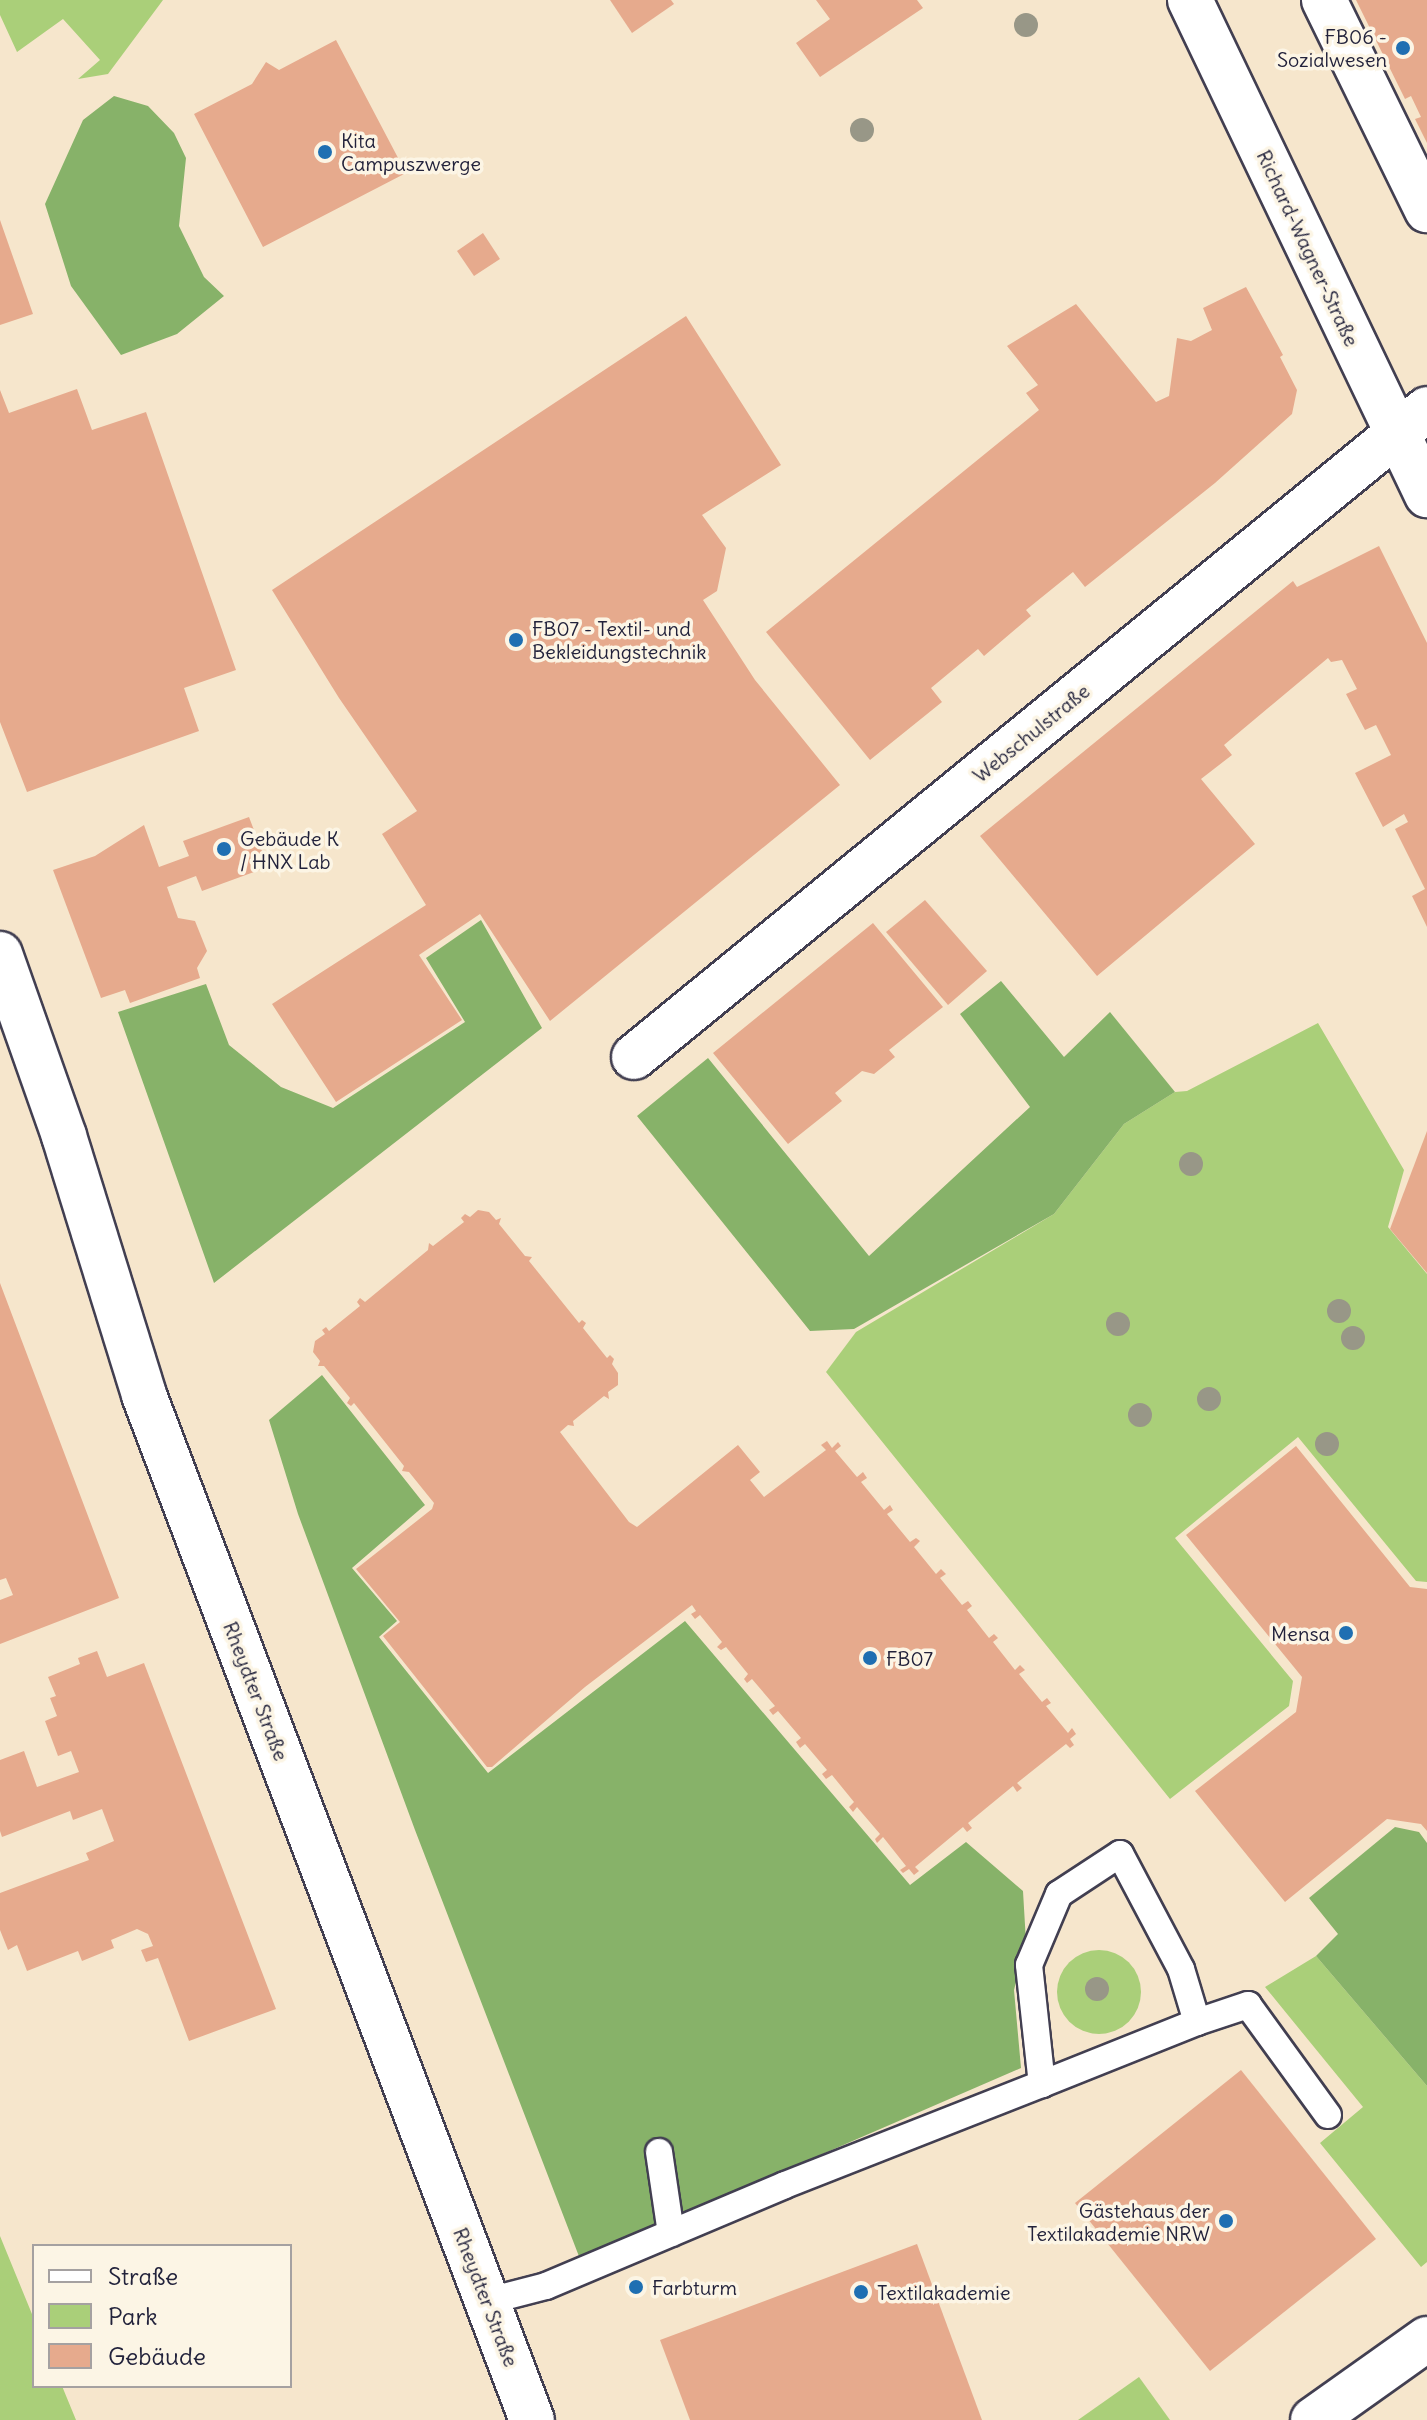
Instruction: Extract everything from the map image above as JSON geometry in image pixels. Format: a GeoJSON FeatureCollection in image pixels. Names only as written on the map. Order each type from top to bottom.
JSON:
{"type":"FeatureCollection","features":[{"type":"Feature","properties":{"kind":"street","name":"Richard-Wagner-Straße"},"geometry":{"type":"LineString","coordinates":[[1190,0],[1412,422],[1427,495]]}},
{"type":"Feature","properties":{"kind":"street"},"geometry":{"type":"LineString","coordinates":[[1324,0],[1427,210]]}},
{"type":"Feature","properties":{"kind":"street","name":"Webschulstraße"},"geometry":{"type":"LineString","coordinates":[[634,1057],[1412,422]]}},
{"type":"Feature","properties":{"kind":"street","name":"Rheydter Straße"},"geometry":{"type":"LineString","coordinates":[[0,954],[64,1136],[144,1395],[532,2420]]}},
{"type":"Feature","properties":{"kind":"street"},"geometry":{"type":"LineString","coordinates":[[1313,2420],[1427,2339]]}},
{"type":"Feature","properties":{"kind":"lane"},"geometry":{"type":"LineString","coordinates":[[1042,2084],[1029,1965],[1059,1894],[1120,1854],[1181,1969],[1197,2022]]}},
{"type":"Feature","properties":{"kind":"lane"},"geometry":{"type":"LineString","coordinates":[[488,2301],[546,2286],[1042,2084],[1248,2005],[1328,2115]]}},
{"type":"Feature","properties":{"kind":"lane"},"geometry":{"type":"LineString","coordinates":[[659,2152],[671,2233]]}},
{"type":"Feature","properties":{"kind":"green space"},"geometry":{"type":"Polygon","coordinates":[[[0,0],[163,0],[108,74],[78,79],[100,60],[63,19],[17,52],[0,15],[0,0]]]}},
{"type":"Feature","properties":{"kind":"green space"},"geometry":{"type":"Polygon","coordinates":[[[114,96],[148,106],[174,133],[186,158],[179,226],[204,277],[224,296],[177,334],[121,355],[71,286],[45,204],[83,120],[114,96]]]}},
{"type":"Feature","properties":{"kind":"green space"},"geometry":{"type":"Polygon","coordinates":[[[481,920],[542,1028],[214,1283],[118,1012],[206,984],[229,1045],[281,1087],[333,1108],[465,1022],[426,958],[481,920]]]}},
{"type":"Feature","properties":{"kind":"green space"},"geometry":{"type":"Polygon","coordinates":[[[1001,981],[1064,1057],[1110,1012],[1175,1092],[1124,1124],[1054,1214],[854,1329],[810,1331],[637,1116],[708,1058],[869,1256],[1030,1107],[960,1014],[1001,981]]]}},
{"type":"Feature","properties":{"kind":"green space"},"geometry":{"type":"Polygon","coordinates":[[[1318,1023],[1404,1170],[1388,1227],[1427,1274],[1427,1582],[1416,1581],[1298,1437],[1175,1538],[1293,1681],[1289,1706],[1170,1799],[826,1372],[856,1332],[1054,1214],[1124,1124],[1175,1092],[1187,1091],[1318,1023]]]}},
{"type":"Feature","properties":{"kind":"green space"},"geometry":{"type":"Polygon","coordinates":[[[322,1375],[425,1505],[352,1568],[397,1621],[379,1637],[488,1773],[685,1621],[910,1885],[966,1842],[1023,1891],[1026,1942],[1014,1990],[1021,2068],[580,2259],[415,1830],[298,1514],[269,1420],[322,1375]]]}},
{"type":"Feature","properties":{"kind":"green space"},"geometry":{"type":"Polygon","coordinates":[[[1395,1827],[1419,1832],[1427,1843],[1427,2086],[1316,1956],[1338,1934],[1309,1898],[1395,1827]]]}},
{"type":"Feature","properties":{"kind":"green space"},"geometry":{"type":"Polygon","coordinates":[[[1099,1950],[1122,1957],[1134,1969],[1141,1992],[1134,2015],[1122,2027],[1099,2034],[1076,2027],[1064,2015],[1057,1992],[1064,1969],[1076,1957],[1099,1950]]]}},
{"type":"Feature","properties":{"kind":"green space"},"geometry":{"type":"Polygon","coordinates":[[[1316,1956],[1427,2086],[1427,2262],[1421,2267],[1320,2143],[1363,2107],[1265,1987],[1316,1956]]]}},
{"type":"Feature","properties":{"kind":"green space"},"geometry":{"type":"Polygon","coordinates":[[[0,2236],[32,2314],[32,2388],[63,2388],[76,2420],[0,2420],[0,2236]]]}},
{"type":"Feature","properties":{"kind":"green space"},"geometry":{"type":"Polygon","coordinates":[[[1139,2377],[1170,2420],[1078,2420],[1139,2377]]]}},
{"type":"Feature","properties":{"kind":"building"},"geometry":{"type":"Polygon","coordinates":[[[610,0],[671,0],[674,4],[632,33],[610,0]]]}},
{"type":"Feature","properties":{"kind":"building"},"geometry":{"type":"Polygon","coordinates":[[[816,0],[917,0],[923,8],[820,77],[796,43],[830,19],[816,0]]]}},
{"type":"Feature","properties":{"kind":"building","name":"FB06 - Sozialwesen"},"geometry":{"type":"Polygon","coordinates":[[[1356,0],[1427,0],[1427,143],[1415,119],[1421,117],[1411,96],[1405,99],[1356,0]]]}},
{"type":"Feature","properties":{"kind":"building"},"geometry":{"type":"Polygon","coordinates":[[[336,40],[406,173],[263,247],[194,114],[252,84],[266,62],[279,70],[336,40]]]}},
{"type":"Feature","properties":{"kind":"building"},"geometry":{"type":"Polygon","coordinates":[[[0,220],[33,314],[0,325],[0,220]]]}},
{"type":"Feature","properties":{"kind":"building"},"geometry":{"type":"Polygon","coordinates":[[[483,233],[500,259],[474,276],[457,251],[483,233]]]}},
{"type":"Feature","properties":{"kind":"building"},"geometry":{"type":"Polygon","coordinates":[[[1246,287],[1283,355],[1280,357],[1297,390],[1292,414],[1215,483],[1085,587],[1073,572],[1026,610],[1031,616],[984,656],[978,649],[931,688],[942,702],[870,760],[766,632],[1039,410],[1026,393],[1038,385],[1007,346],[1076,304],[1156,402],[1169,396],[1177,338],[1191,341],[1212,330],[1203,308],[1246,287]]]}},
{"type":"Feature","properties":{"kind":"building","name":"FB07 - Textil- und Bekleidungstechnik"},"geometry":{"type":"Polygon","coordinates":[[[686,316],[781,465],[702,515],[726,548],[717,591],[703,600],[755,680],[840,785],[550,1021],[480,914],[419,955],[462,1020],[336,1102],[272,1004],[426,905],[382,834],[417,811],[339,698],[272,590],[686,316]]]}},
{"type":"Feature","properties":{"kind":"building"},"geometry":{"type":"Polygon","coordinates":[[[77,389],[92,430],[146,412],[236,670],[184,688],[199,731],[27,792],[0,722],[0,390],[9,413],[77,389]]]}},
{"type":"Feature","properties":{"kind":"building"},"geometry":{"type":"Polygon","coordinates":[[[1379,546],[1427,643],[1427,927],[1412,896],[1425,889],[1395,829],[1408,822],[1404,814],[1383,827],[1355,773],[1391,755],[1376,725],[1365,730],[1346,694],[1357,689],[1342,660],[1331,662],[1328,658],[1224,745],[1232,755],[1201,779],[1255,844],[1097,976],[980,836],[1293,581],[1297,587],[1379,546]]]}},
{"type":"Feature","properties":{"kind":"building"},"geometry":{"type":"Polygon","coordinates":[[[249,817],[268,867],[202,891],[196,876],[167,887],[178,918],[195,921],[207,951],[197,968],[200,978],[130,1003],[125,990],[101,998],[53,870],[95,856],[144,825],[159,867],[189,856],[183,841],[249,817]]]}},
{"type":"Feature","properties":{"kind":"building"},"geometry":{"type":"Polygon","coordinates":[[[925,900],[987,971],[948,1005],[886,932],[925,900]]]}},
{"type":"Feature","properties":{"kind":"building"},"geometry":{"type":"Polygon","coordinates":[[[873,923],[943,1007],[889,1050],[895,1057],[874,1074],[862,1071],[835,1093],[842,1101],[788,1144],[713,1053],[873,923]]]}},
{"type":"Feature","properties":{"kind":"building"},"geometry":{"type":"Polygon","coordinates":[[[1427,1131],[1427,1273],[1390,1229],[1427,1131]]]}},
{"type":"Feature","properties":{"kind":"building"},"geometry":{"type":"Polygon","coordinates":[[[478,1210],[489,1212],[496,1220],[501,1218],[499,1224],[525,1256],[532,1257],[529,1261],[579,1323],[582,1320],[586,1323],[583,1328],[607,1358],[610,1355],[614,1359],[612,1364],[618,1373],[618,1385],[608,1392],[609,1399],[604,1396],[573,1421],[574,1426],[568,1425],[560,1432],[629,1522],[637,1527],[738,1445],[760,1472],[750,1480],[764,1497],[826,1450],[821,1445],[827,1441],[832,1448],[838,1442],[841,1446],[835,1451],[857,1477],[863,1472],[867,1478],[861,1482],[884,1510],[890,1505],[893,1510],[887,1514],[910,1542],[916,1538],[920,1541],[914,1547],[936,1574],[941,1569],[946,1574],[940,1578],[962,1605],[968,1601],[972,1606],[967,1610],[989,1638],[994,1634],[998,1638],[993,1642],[1015,1670],[1020,1665],[1025,1670],[1019,1674],[1042,1702],[1047,1698],[1051,1703],[1046,1706],[1068,1733],[1072,1728],[1076,1734],[1070,1739],[1074,1745],[1070,1748],[1066,1744],[1017,1783],[1022,1788],[1017,1792],[1013,1786],[968,1823],[972,1828],[967,1832],[963,1827],[915,1867],[919,1871],[914,1875],[909,1869],[903,1873],[900,1870],[906,1866],[883,1837],[877,1843],[875,1839],[880,1834],[857,1807],[853,1812],[849,1807],[854,1802],[832,1775],[826,1779],[822,1774],[827,1770],[805,1744],[800,1748],[796,1742],[801,1738],[778,1711],[773,1715],[769,1710],[775,1706],[752,1679],[747,1683],[744,1679],[748,1674],[726,1647],[721,1650],[717,1647],[722,1642],[700,1615],[695,1619],[691,1614],[696,1611],[692,1605],[585,1687],[492,1767],[487,1767],[383,1636],[400,1622],[356,1569],[432,1509],[434,1503],[409,1472],[402,1471],[404,1466],[354,1403],[351,1406],[347,1403],[350,1398],[324,1366],[318,1366],[320,1361],[313,1352],[315,1341],[325,1334],[322,1330],[326,1327],[329,1331],[360,1306],[357,1302],[360,1298],[365,1302],[428,1250],[429,1243],[433,1246],[464,1222],[461,1218],[465,1214],[470,1217],[478,1210]]]}},
{"type":"Feature","properties":{"kind":"building"},"geometry":{"type":"Polygon","coordinates":[[[0,1283],[119,1598],[0,1644],[0,1600],[13,1595],[6,1578],[0,1580],[0,1283]]]}},
{"type":"Feature","properties":{"kind":"building","name":"Mensa"},"geometry":{"type":"Polygon","coordinates":[[[1296,1446],[1410,1587],[1427,1589],[1427,1831],[1421,1824],[1387,1819],[1285,1902],[1195,1791],[1296,1712],[1302,1677],[1186,1535],[1296,1446]]]}},
{"type":"Feature","properties":{"kind":"building"},"geometry":{"type":"Polygon","coordinates":[[[97,1651],[107,1677],[144,1663],[276,2009],[189,2041],[158,1958],[146,1962],[141,1950],[153,1946],[148,1934],[137,1929],[111,1940],[114,1948],[82,1961],[78,1951],[27,1971],[17,1945],[8,1950],[0,1930],[0,1893],[89,1860],[86,1853],[114,1841],[102,1809],[73,1820],[70,1811],[2,1837],[0,1831],[0,1760],[24,1751],[37,1787],[79,1772],[71,1751],[58,1756],[45,1721],[57,1716],[50,1698],[56,1696],[48,1677],[80,1664],[78,1658],[97,1651]]]}},
{"type":"Feature","properties":{"kind":"building","name":"Gästehaus der Textilakademie NRW"},"geometry":{"type":"Polygon","coordinates":[[[1241,2070],[1376,2239],[1210,2371],[1075,2203],[1241,2070]]]}},
{"type":"Feature","properties":{"kind":"building","name":"Textilakademie"},"geometry":{"type":"Polygon","coordinates":[[[917,2244],[982,2420],[690,2420],[660,2340],[917,2244]]]}},
{"type":"Feature","properties":{"kind":"place","name":"FB06 - Sozialwesen"},"geometry":{"type":"Point","coordinates":[1403,48]}},
{"type":"Feature","properties":{"kind":"place","name":"Kita Campuszwerge"},"geometry":{"type":"Point","coordinates":[325,152]}},
{"type":"Feature","properties":{"kind":"place","name":"FB07 - Textil- und Bekleidungstechnik"},"geometry":{"type":"Point","coordinates":[516,640]}},
{"type":"Feature","properties":{"kind":"place","name":"Gebäude K / HNX Lab"},"geometry":{"type":"Point","coordinates":[224,849]}},
{"type":"Feature","properties":{"kind":"place","name":"Mensa"},"geometry":{"type":"Point","coordinates":[1346,1633]}},
{"type":"Feature","properties":{"kind":"place","name":"FB07"},"geometry":{"type":"Point","coordinates":[870,1658]}},
{"type":"Feature","properties":{"kind":"place","name":"Gästehaus der Textilakademie NRW"},"geometry":{"type":"Point","coordinates":[1226,2221]}},
{"type":"Feature","properties":{"kind":"place","name":"Farbturm"},"geometry":{"type":"Point","coordinates":[636,2287]}},
{"type":"Feature","properties":{"kind":"place","name":"Textilakademie"},"geometry":{"type":"Point","coordinates":[861,2292]}}]}
